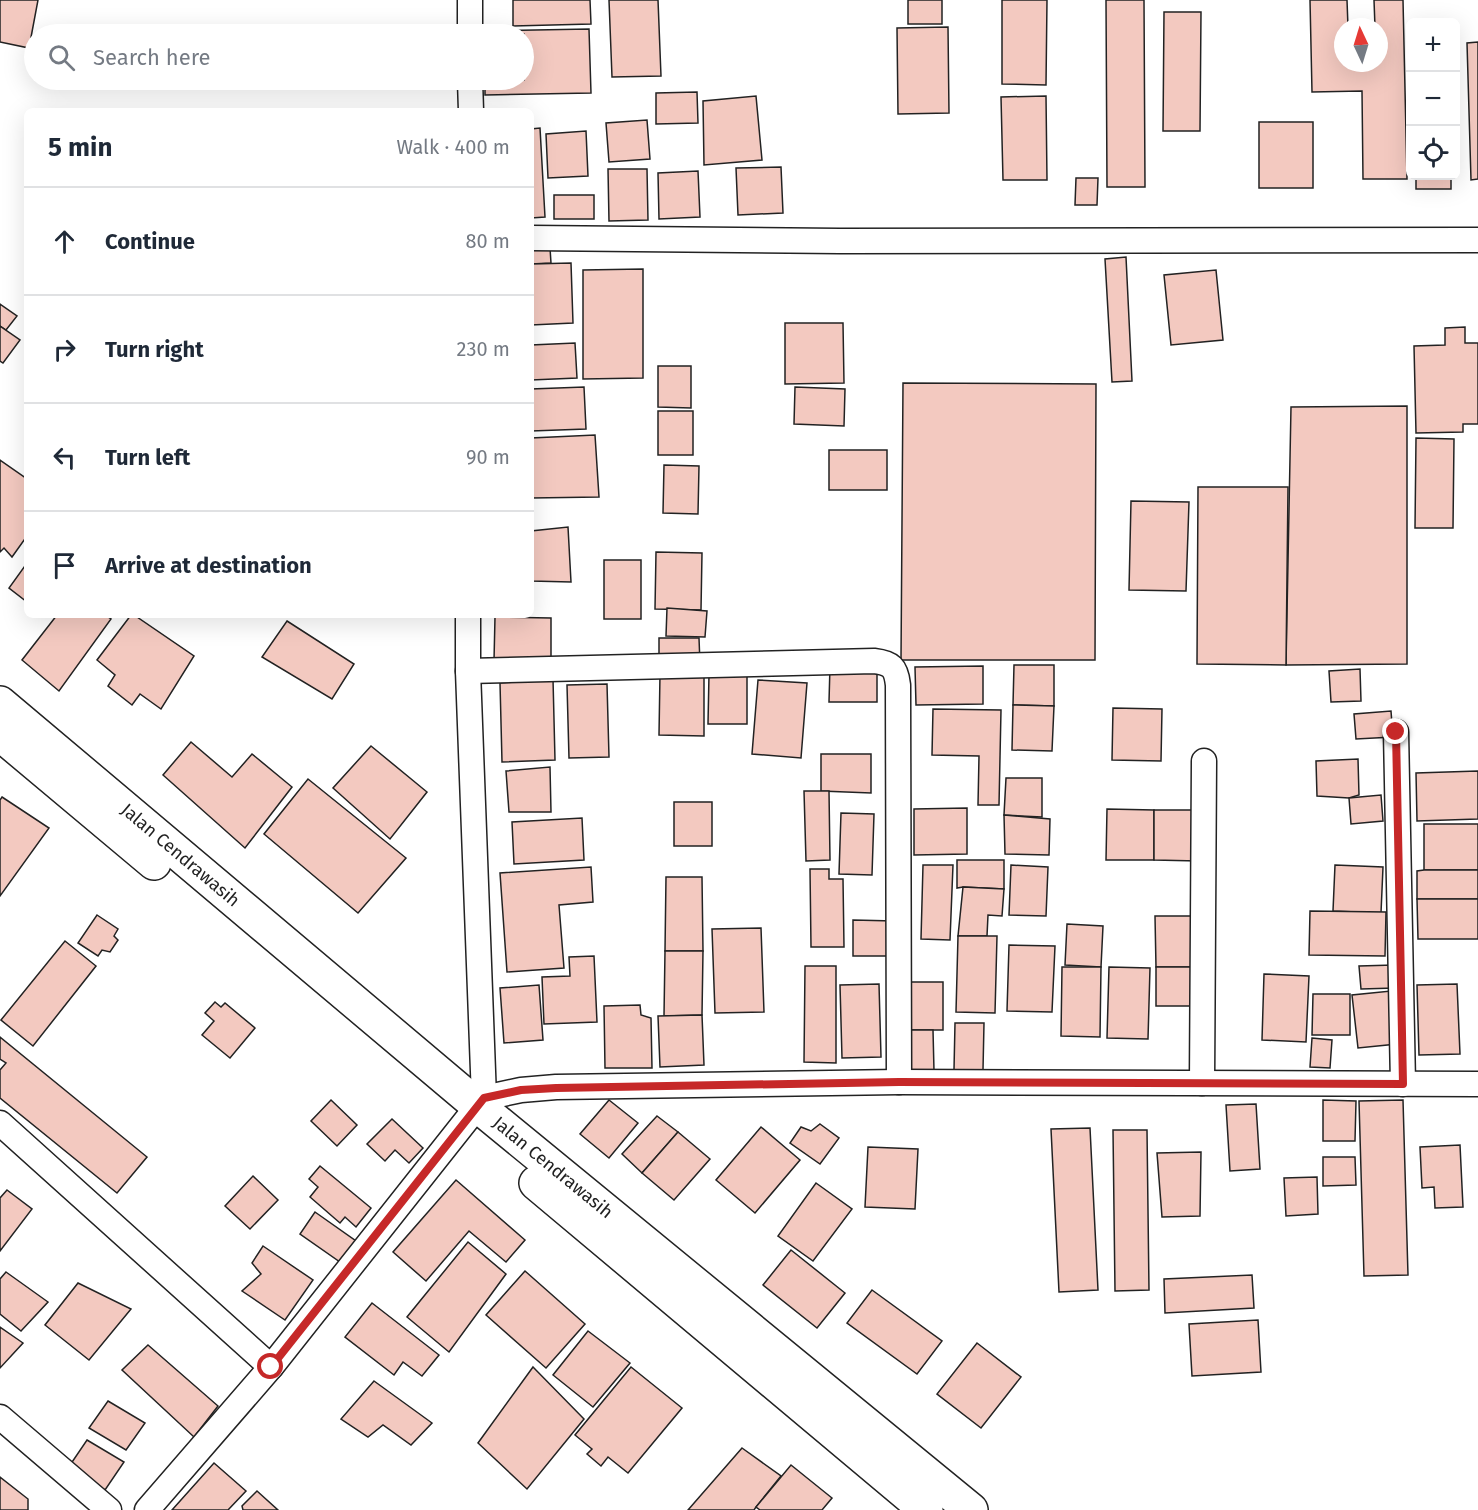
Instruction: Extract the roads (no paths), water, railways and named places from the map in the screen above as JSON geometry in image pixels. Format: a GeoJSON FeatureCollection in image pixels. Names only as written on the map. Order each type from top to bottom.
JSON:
{"type":"FeatureCollection","features":[{"type":"Feature","properties":{"kind":"main road","name":"Jalan Cendrawasih"},"geometry":{"type":"LineString","coordinates":[[0,703],[475,1109],[926,1510]]}},
{"type":"Feature","properties":{"kind":"main road","name":"Jalan Cendrawasih"},"geometry":{"type":"LineString","coordinates":[[0,734],[475,1109],[971,1510]]}},
{"type":"Feature","properties":{"kind":"street"},"geometry":{"type":"LineString","coordinates":[[470,0],[470,24]]}},
{"type":"Feature","properties":{"kind":"street"},"geometry":{"type":"LineString","coordinates":[[470,90],[471,108]]}},
{"type":"Feature","properties":{"kind":"street"},"geometry":{"type":"LineString","coordinates":[[534,238],[828,241],[1478,240]]}},
{"type":"Feature","properties":{"kind":"street"},"geometry":{"type":"LineString","coordinates":[[468,618],[475,1109]]}},
{"type":"Feature","properties":{"kind":"street"},"geometry":{"type":"LineString","coordinates":[[468,671],[874,661],[884,662],[893,667],[898,685],[899,1082]]}},
{"type":"Feature","properties":{"kind":"street"},"geometry":{"type":"LineString","coordinates":[[1396,732],[1403,1084]]}},
{"type":"Feature","properties":{"kind":"street"},"geometry":{"type":"LineString","coordinates":[[1202,1083],[1204,761]]}},
{"type":"Feature","properties":{"kind":"street"},"geometry":{"type":"LineString","coordinates":[[147,1510],[271,1367],[475,1109],[521,1090],[899,1082],[1478,1084]]}},
{"type":"Feature","properties":{"kind":"street"},"geometry":{"type":"LineString","coordinates":[[0,1123],[271,1367]]}},
{"type":"Feature","properties":{"kind":"street"},"geometry":{"type":"LineString","coordinates":[[0,1417],[110,1510]]}}]}
